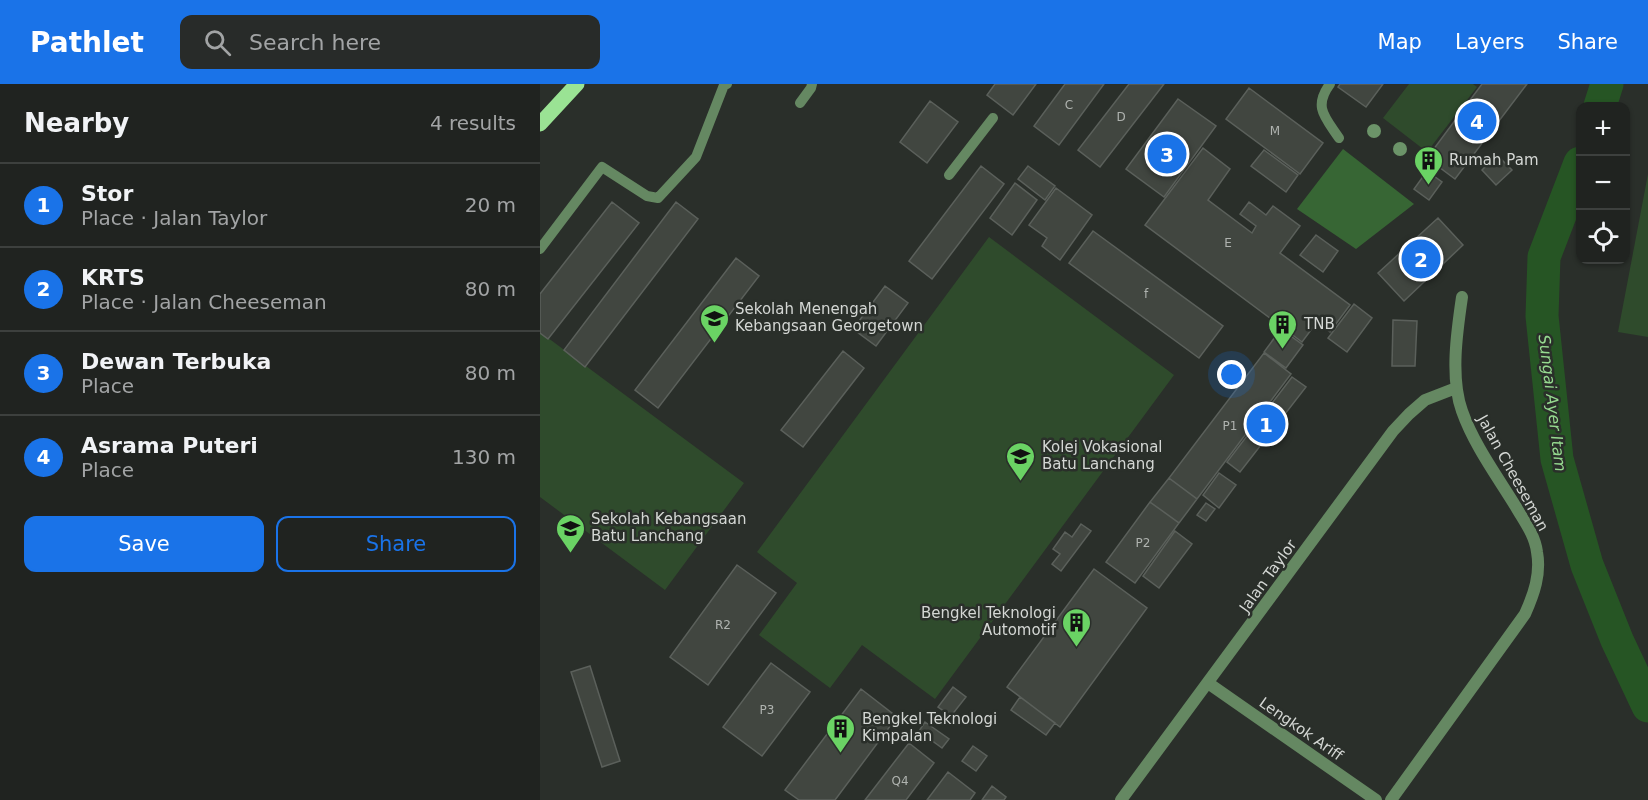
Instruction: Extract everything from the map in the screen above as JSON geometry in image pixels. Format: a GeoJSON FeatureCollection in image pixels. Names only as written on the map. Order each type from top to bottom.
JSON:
{"type":"FeatureCollection","features":[{"type":"Feature","properties":{"kind":"main road"},"geometry":{"type":"LineString","coordinates":[[540,124],[577,84]]}},
{"type":"Feature","properties":{"kind":"street","name":"Jalan Cheeseman"},"geometry":{"type":"LineString","coordinates":[[1391,800],[1525,614],[1538,575],[1537,552],[1532,532],[1472,434],[1462,410],[1456,388],[1458,326],[1462,297]]}},
{"type":"Feature","properties":{"kind":"street","name":"Jalan Taylor"},"geometry":{"type":"LineString","coordinates":[[1121,800],[1393,431],[1425,400],[1456,388]]}},
{"type":"Feature","properties":{"kind":"street","name":"Lengkok Ariff"},"geometry":{"type":"LineString","coordinates":[[1208,683],[1376,800]]}},
{"type":"Feature","properties":{"kind":"lane"},"geometry":{"type":"LineString","coordinates":[[540,249],[602,167],[647,196],[658,198],[696,157],[725,84]]}},
{"type":"Feature","properties":{"kind":"lane"},"geometry":{"type":"LineString","coordinates":[[800,103],[812,84]]}},
{"type":"Feature","properties":{"kind":"lane"},"geometry":{"type":"LineString","coordinates":[[1330,84],[1322,96],[1321,109],[1339,138]]}},
{"type":"Feature","properties":{"kind":"lane"},"geometry":{"type":"LineString","coordinates":[[949,174],[993,118]]}},
{"type":"Feature","properties":{"kind":"green space"},"geometry":{"type":"Polygon","coordinates":[[[1409,84],[1473,84],[1477,87],[1427,152],[1383,118],[1409,84]]]}},
{"type":"Feature","properties":{"kind":"green space"},"geometry":{"type":"Polygon","coordinates":[[[1343,149],[1414,204],[1356,249],[1297,209],[1343,149]]]}},
{"type":"Feature","properties":{"kind":"green space"},"geometry":{"type":"Polygon","coordinates":[[[1648,174],[1648,337],[1618,332],[1648,174]]]}},
{"type":"Feature","properties":{"kind":"green space"},"geometry":{"type":"Polygon","coordinates":[[[989,237],[1174,375],[935,699],[862,645],[830,688],[759,635],[797,583],[757,552],[989,237]]]}},
{"type":"Feature","properties":{"kind":"green space"},"geometry":{"type":"Polygon","coordinates":[[[540,332],[744,483],[665,590],[540,497],[540,332]]]}},
{"type":"Feature","properties":{"kind":"building"},"geometry":{"type":"Polygon","coordinates":[[[995,84],[1036,84],[1013,115],[987,95],[995,84]]]}},
{"type":"Feature","properties":{"kind":"building"},"geometry":{"type":"Polygon","coordinates":[[[1065,84],[1104,84],[1059,145],[1034,126],[1065,84]]]}},
{"type":"Feature","properties":{"kind":"building"},"geometry":{"type":"Polygon","coordinates":[[[1129,84],[1164,84],[1100,167],[1078,150],[1129,84]]]}},
{"type":"Feature","properties":{"kind":"building"},"geometry":{"type":"Polygon","coordinates":[[[1340,84],[1383,84],[1366,107],[1338,87],[1340,84]]]}},
{"type":"Feature","properties":{"kind":"building"},"geometry":{"type":"Polygon","coordinates":[[[1482,84],[1527,84],[1455,179],[1427,158],[1482,84]]]}},
{"type":"Feature","properties":{"kind":"building"},"geometry":{"type":"Polygon","coordinates":[[[1249,88],[1323,143],[1300,174],[1226,119],[1249,88]]]}},
{"type":"Feature","properties":{"kind":"building"},"geometry":{"type":"Polygon","coordinates":[[[1178,99],[1216,126],[1164,197],[1126,169],[1178,99]]]}},
{"type":"Feature","properties":{"kind":"building"},"geometry":{"type":"Polygon","coordinates":[[[930,101],[958,122],[927,163],[900,142],[930,101]]]}},
{"type":"Feature","properties":{"kind":"building"},"geometry":{"type":"Polygon","coordinates":[[[1203,148],[1230,169],[1208,200],[1252,233],[1256,226],[1240,214],[1249,202],[1266,215],[1273,206],[1300,226],[1280,253],[1350,305],[1330,332],[1317,322],[1302,342],[1145,225],[1203,148]]]}},
{"type":"Feature","properties":{"kind":"building"},"geometry":{"type":"Polygon","coordinates":[[[1264,150],[1298,175],[1286,192],[1251,166],[1264,150]]]}},
{"type":"Feature","properties":{"kind":"building"},"geometry":{"type":"Polygon","coordinates":[[[1497,155],[1512,170],[1496,185],[1482,170],[1497,155]]]}},
{"type":"Feature","properties":{"kind":"building"},"geometry":{"type":"Polygon","coordinates":[[[981,166],[1004,184],[932,279],[909,261],[981,166]]]}},
{"type":"Feature","properties":{"kind":"building"},"geometry":{"type":"Polygon","coordinates":[[[1028,166],[1055,186],[1045,200],[1018,179],[1028,166]]]}},
{"type":"Feature","properties":{"kind":"building","name":"Rumah Pam"},"geometry":{"type":"Polygon","coordinates":[[[1427,171],[1442,182],[1429,200],[1414,189],[1427,171]]]}},
{"type":"Feature","properties":{"kind":"building"},"geometry":{"type":"Polygon","coordinates":[[[1015,183],[1037,200],[1012,235],[990,218],[1015,183]]]}},
{"type":"Feature","properties":{"kind":"building"},"geometry":{"type":"Polygon","coordinates":[[[1056,188],[1092,215],[1060,260],[1042,246],[1047,238],[1029,225],[1056,188]]]}},
{"type":"Feature","properties":{"kind":"building"},"geometry":{"type":"Polygon","coordinates":[[[612,202],[639,223],[548,339],[540,333],[540,294],[612,202]]]}},
{"type":"Feature","properties":{"kind":"building"},"geometry":{"type":"Polygon","coordinates":[[[676,202],[698,219],[585,367],[564,350],[676,202]]]}},
{"type":"Feature","properties":{"kind":"building"},"geometry":{"type":"Polygon","coordinates":[[[1438,218],[1463,245],[1404,301],[1378,273],[1438,218]]]}},
{"type":"Feature","properties":{"kind":"building"},"geometry":{"type":"Polygon","coordinates":[[[1093,231],[1223,326],[1199,358],[1069,263],[1093,231]]]}},
{"type":"Feature","properties":{"kind":"building"},"geometry":{"type":"Polygon","coordinates":[[[1316,235],[1338,251],[1323,272],[1300,255],[1316,235]]]}},
{"type":"Feature","properties":{"kind":"building"},"geometry":{"type":"Polygon","coordinates":[[[736,258],[759,276],[658,408],[635,390],[736,258]]]}},
{"type":"Feature","properties":{"kind":"building"},"geometry":{"type":"Polygon","coordinates":[[[885,286],[908,303],[876,346],[853,329],[885,286]]]}},
{"type":"Feature","properties":{"kind":"building"},"geometry":{"type":"Polygon","coordinates":[[[1354,304],[1372,318],[1347,352],[1328,338],[1354,304]]]}},
{"type":"Feature","properties":{"kind":"building"},"geometry":{"type":"Polygon","coordinates":[[[1393,320],[1417,321],[1415,366],[1392,366],[1393,320]]]}},
{"type":"Feature","properties":{"kind":"building","name":"TNB"},"geometry":{"type":"Polygon","coordinates":[[[1281,329],[1303,345],[1286,368],[1264,352],[1281,329]]]}},
{"type":"Feature","properties":{"kind":"building"},"geometry":{"type":"Polygon","coordinates":[[[843,351],[864,368],[803,447],[781,430],[843,351]]]}},
{"type":"Feature","properties":{"kind":"building"},"geometry":{"type":"Polygon","coordinates":[[[1264,353],[1291,374],[1197,499],[1169,478],[1264,353]]]}},
{"type":"Feature","properties":{"kind":"building"},"geometry":{"type":"Polygon","coordinates":[[[1292,377],[1306,387],[1240,472],[1227,462],[1292,377]]]}},
{"type":"Feature","properties":{"kind":"building"},"geometry":{"type":"Polygon","coordinates":[[[1219,473],[1236,485],[1219,508],[1203,495],[1219,473]]]}},
{"type":"Feature","properties":{"kind":"building"},"geometry":{"type":"Polygon","coordinates":[[[1169,478],[1197,499],[1179,523],[1150,502],[1169,478]]]}},
{"type":"Feature","properties":{"kind":"building"},"geometry":{"type":"Polygon","coordinates":[[[1150,502],[1179,523],[1135,583],[1106,562],[1150,502]]]}},
{"type":"Feature","properties":{"kind":"building"},"geometry":{"type":"Polygon","coordinates":[[[1206,503],[1215,509],[1206,521],[1197,515],[1206,503]]]}},
{"type":"Feature","properties":{"kind":"building"},"geometry":{"type":"Polygon","coordinates":[[[1081,524],[1091,531],[1061,571],[1052,564],[1060,554],[1053,549],[1065,532],[1072,537],[1081,524]]]}},
{"type":"Feature","properties":{"kind":"building"},"geometry":{"type":"Polygon","coordinates":[[[1175,531],[1192,544],[1159,588],[1143,576],[1175,531]]]}},
{"type":"Feature","properties":{"kind":"building"},"geometry":{"type":"Polygon","coordinates":[[[737,565],[776,593],[708,685],[670,657],[737,565]]]}},
{"type":"Feature","properties":{"kind":"building","name":"Bengkel Teknologi Automotif"},"geometry":{"type":"Polygon","coordinates":[[[1094,569],[1147,608],[1060,727],[1007,687],[1094,569]]]}},
{"type":"Feature","properties":{"kind":"building"},"geometry":{"type":"Polygon","coordinates":[[[771,663],[810,692],[762,756],[723,727],[771,663]]]}},
{"type":"Feature","properties":{"kind":"building"},"geometry":{"type":"Polygon","coordinates":[[[590,666],[620,761],[602,767],[571,672],[590,666]]]}},
{"type":"Feature","properties":{"kind":"building"},"geometry":{"type":"Polygon","coordinates":[[[953,687],[966,697],[951,716],[938,707],[953,687]]]}},
{"type":"Feature","properties":{"kind":"building","name":"Bengkel Teknologi Kimpalan"},"geometry":{"type":"Polygon","coordinates":[[[861,689],[897,717],[835,800],[799,800],[785,790],[861,689]]]}},
{"type":"Feature","properties":{"kind":"building"},"geometry":{"type":"Polygon","coordinates":[[[1020,697],[1055,723],[1046,735],[1011,710],[1020,697]]]}},
{"type":"Feature","properties":{"kind":"building"},"geometry":{"type":"Polygon","coordinates":[[[925,722],[949,739],[942,748],[919,731],[925,722]]]}},
{"type":"Feature","properties":{"kind":"building"},"geometry":{"type":"Polygon","coordinates":[[[909,743],[934,763],[906,800],[865,800],[909,743]]]}},
{"type":"Feature","properties":{"kind":"building"},"geometry":{"type":"Polygon","coordinates":[[[973,746],[987,756],[976,771],[962,761],[973,746]]]}},
{"type":"Feature","properties":{"kind":"building"},"geometry":{"type":"Polygon","coordinates":[[[948,772],[975,793],[970,800],[927,800],[948,772]]]}},
{"type":"Feature","properties":{"kind":"building"},"geometry":{"type":"Polygon","coordinates":[[[992,786],[1006,797],[1004,800],[982,800],[992,786]]]}},
{"type":"Feature","properties":{"kind":"waterway","name":"Sungai Ayer Itam"},"geometry":{"type":"LineString","coordinates":[[1601,102],[1607,84]]}},
{"type":"Feature","properties":{"kind":"waterway","name":"Sungai Ayer Itam"},"geometry":{"type":"LineString","coordinates":[[1576,173],[1544,257],[1542,316],[1557,459],[1587,565],[1617,640],[1648,706]]}},
{"type":"Feature","properties":{"kind":"place","name":"Asrama Puteri"},"geometry":{"type":"Point","coordinates":[1477,121]}},
{"type":"Feature","properties":{"kind":"place","name":"Dewan Terbuka"},"geometry":{"type":"Point","coordinates":[1167,154]}},
{"type":"Feature","properties":{"kind":"place","name":"Rumah Pam"},"geometry":{"type":"Point","coordinates":[1428,186]}},
{"type":"Feature","properties":{"kind":"place","name":"KRTS"},"geometry":{"type":"Point","coordinates":[1421,259]}},
{"type":"Feature","properties":{"kind":"place","name":"Sekolah Menengah Kebangsaan Georgetown"},"geometry":{"type":"Point","coordinates":[714,344]}},
{"type":"Feature","properties":{"kind":"place","name":"TNB"},"geometry":{"type":"Point","coordinates":[1283,350]}},
{"type":"Feature","properties":{"kind":"place","name":"Stor"},"geometry":{"type":"Point","coordinates":[1266,424]}},
{"type":"Feature","properties":{"kind":"place","name":"Kolej Vokasional Batu Lanchang"},"geometry":{"type":"Point","coordinates":[1021,482]}},
{"type":"Feature","properties":{"kind":"place","name":"Sekolah Kebangsaan Batu Lanchang"},"geometry":{"type":"Point","coordinates":[570,554]}},
{"type":"Feature","properties":{"kind":"place","name":"Bengkel Teknologi Automotif"},"geometry":{"type":"Point","coordinates":[1077,648]}},
{"type":"Feature","properties":{"kind":"place","name":"Bengkel Teknologi Kimpalan"},"geometry":{"type":"Point","coordinates":[841,754]}}]}
